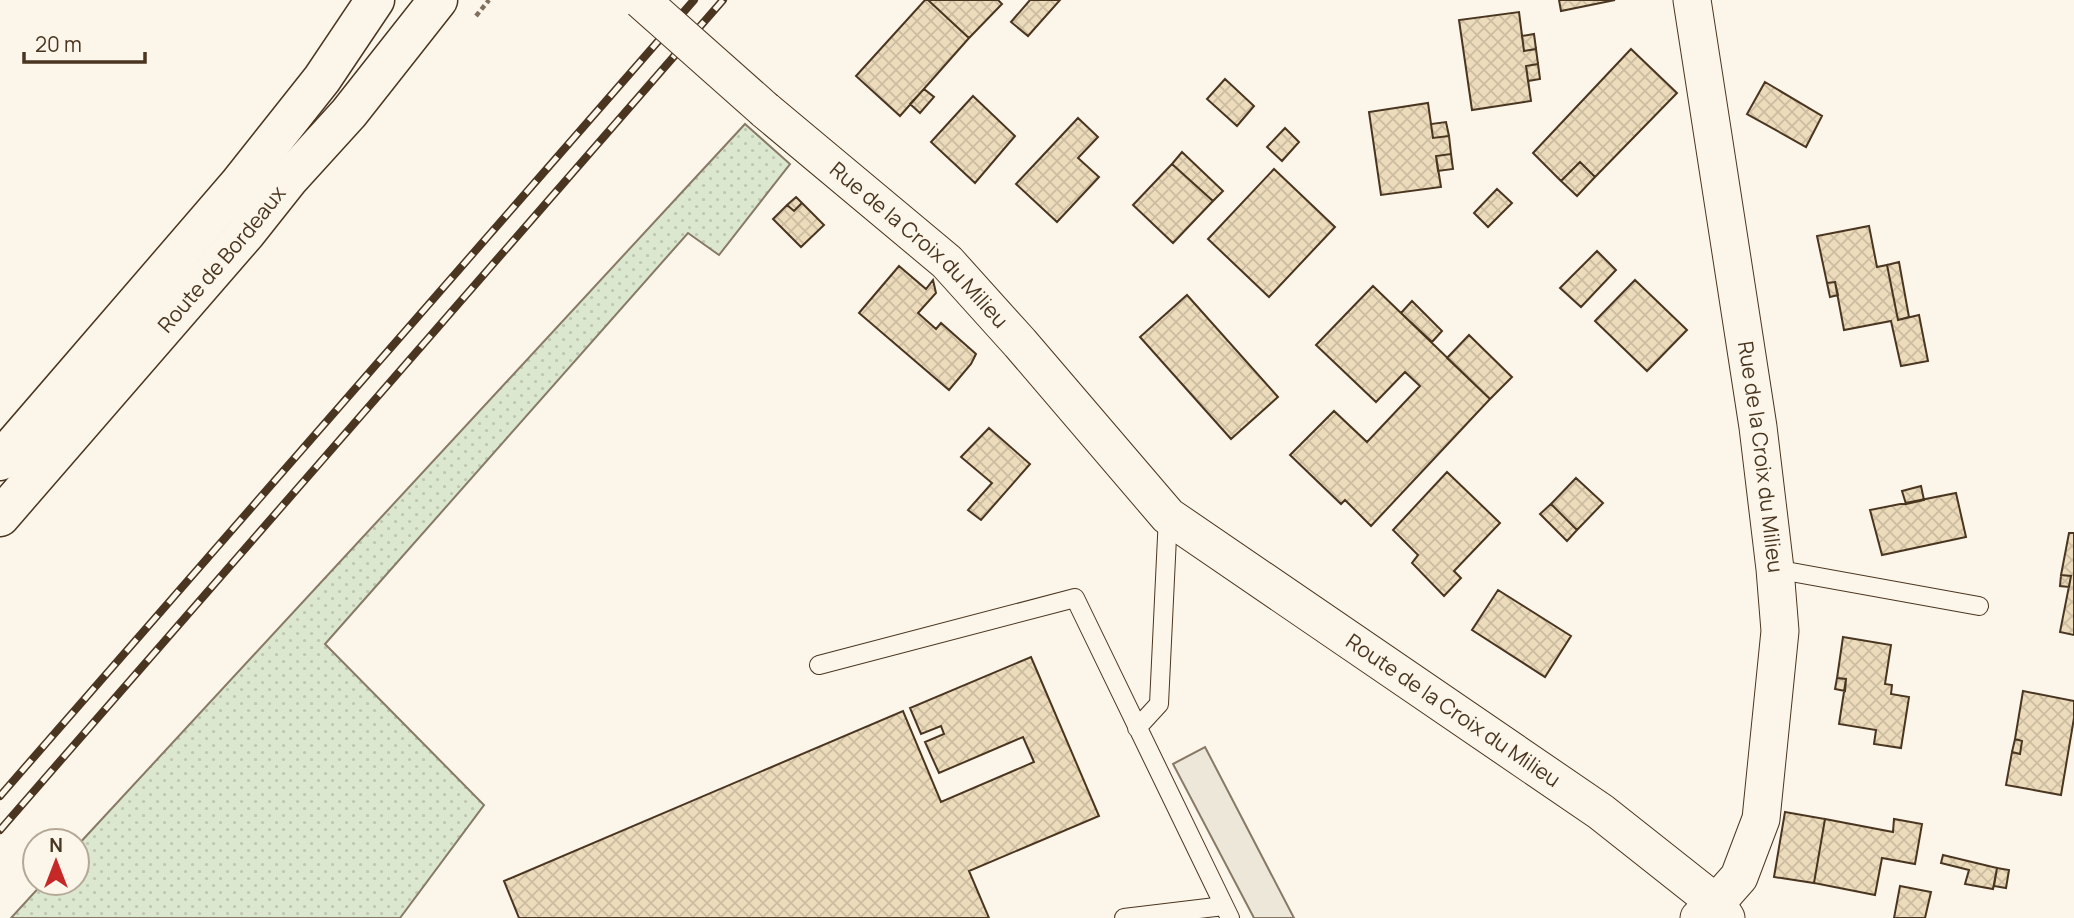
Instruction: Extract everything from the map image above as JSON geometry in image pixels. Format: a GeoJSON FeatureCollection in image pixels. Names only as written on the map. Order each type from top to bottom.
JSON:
{"type":"FeatureCollection","features":[{"type":"Feature","properties":{"kind":"main road","name":"Route de Bordeaux"},"geometry":{"type":"LineString","coordinates":[[0,461],[238,185],[322,79],[375,0]]}},
{"type":"Feature","properties":{"kind":"main road","name":"Route de Bordeaux"},"geometry":{"type":"LineString","coordinates":[[0,517],[247,232],[289,179],[349,113],[438,0]]}},
{"type":"Feature","properties":{"kind":"street","name":"Rue de la Croix du Milieu"},"geometry":{"type":"LineString","coordinates":[[641,0],[765,110],[947,262],[1168,516]]}},
{"type":"Feature","properties":{"kind":"street","name":"Rue de la Croix du Milieu"},"geometry":{"type":"LineString","coordinates":[[1692,0],[1758,427],[1780,631],[1761,819],[1739,877],[1714,913]]}},
{"type":"Feature","properties":{"kind":"street","name":"Route de la Croix du Milieu"},"geometry":{"type":"LineString","coordinates":[[1168,516],[1601,812],[1714,913]]}},
{"type":"Feature","properties":{"kind":"lane"},"geometry":{"type":"LineString","coordinates":[[1137,728],[1159,704],[1168,516]]}},
{"type":"Feature","properties":{"kind":"lane"},"geometry":{"type":"LineString","coordinates":[[1775,569],[1979,606]]}},
{"type":"Feature","properties":{"kind":"lane"},"geometry":{"type":"LineString","coordinates":[[819,665],[1075,598],[1227,912],[1124,918]]}},
{"type":"Feature","properties":{"kind":"green space"},"geometry":{"type":"Polygon","coordinates":[[[745,124],[790,164],[719,255],[688,233],[325,644],[484,805],[400,918],[11,918],[30,897],[91,897],[91,831],[745,124]]]}},
{"type":"Feature","properties":{"kind":"shaded area"},"geometry":{"type":"Polygon","coordinates":[[[1205,747],[1294,918],[1254,918],[1173,764],[1205,747]]]}},
{"type":"Feature","properties":{"kind":"building"},"geometry":{"type":"Polygon","coordinates":[[[925,0],[969,38],[900,116],[856,76],[925,0]]]}},
{"type":"Feature","properties":{"kind":"building"},"geometry":{"type":"Polygon","coordinates":[[[928,0],[998,0],[1002,4],[969,38],[928,0]]]}},
{"type":"Feature","properties":{"kind":"building"},"geometry":{"type":"Polygon","coordinates":[[[1030,0],[1060,0],[1028,36],[1011,22],[1030,0]]]}},
{"type":"Feature","properties":{"kind":"building"},"geometry":{"type":"Polygon","coordinates":[[[1559,0],[1615,0],[1561,11],[1559,0]]]}},
{"type":"Feature","properties":{"kind":"building"},"geometry":{"type":"Polygon","coordinates":[[[1519,12],[1524,51],[1536,49],[1538,64],[1526,66],[1531,101],[1472,110],[1459,20],[1519,12]]]}},
{"type":"Feature","properties":{"kind":"building"},"geometry":{"type":"Polygon","coordinates":[[[1534,34],[1536,49],[1524,51],[1522,36],[1534,34]]]}},
{"type":"Feature","properties":{"kind":"building"},"geometry":{"type":"Polygon","coordinates":[[[1631,49],[1677,93],[1595,177],[1580,162],[1561,181],[1533,153],[1631,49]]]}},
{"type":"Feature","properties":{"kind":"building"},"geometry":{"type":"Polygon","coordinates":[[[1538,64],[1540,79],[1528,81],[1526,66],[1538,64]]]}},
{"type":"Feature","properties":{"kind":"building"},"geometry":{"type":"Polygon","coordinates":[[[1225,79],[1254,106],[1237,126],[1207,99],[1225,79]]]}},
{"type":"Feature","properties":{"kind":"building"},"geometry":{"type":"Polygon","coordinates":[[[1765,82],[1822,116],[1806,147],[1747,114],[1765,82]]]}},
{"type":"Feature","properties":{"kind":"building"},"geometry":{"type":"Polygon","coordinates":[[[924,89],[934,97],[920,113],[910,104],[924,89]]]}},
{"type":"Feature","properties":{"kind":"building"},"geometry":{"type":"Polygon","coordinates":[[[973,96],[1015,136],[975,183],[931,142],[973,96]]]}},
{"type":"Feature","properties":{"kind":"building"},"geometry":{"type":"Polygon","coordinates":[[[1428,103],[1433,138],[1449,136],[1451,154],[1436,156],[1441,187],[1381,195],[1369,112],[1428,103]]]}},
{"type":"Feature","properties":{"kind":"building"},"geometry":{"type":"Polygon","coordinates":[[[1078,118],[1098,137],[1078,158],[1099,177],[1057,222],[1016,184],[1078,118]]]}},
{"type":"Feature","properties":{"kind":"building"},"geometry":{"type":"Polygon","coordinates":[[[1446,122],[1449,136],[1433,138],[1431,124],[1446,122]]]}},
{"type":"Feature","properties":{"kind":"building"},"geometry":{"type":"Polygon","coordinates":[[[1285,128],[1299,142],[1282,161],[1267,147],[1285,128]]]}},
{"type":"Feature","properties":{"kind":"building"},"geometry":{"type":"Polygon","coordinates":[[[1182,152],[1223,191],[1213,201],[1172,164],[1182,152]]]}},
{"type":"Feature","properties":{"kind":"building"},"geometry":{"type":"Polygon","coordinates":[[[1451,154],[1453,169],[1438,171],[1436,156],[1451,154]]]}},
{"type":"Feature","properties":{"kind":"building"},"geometry":{"type":"Polygon","coordinates":[[[1580,162],[1595,177],[1577,196],[1561,181],[1580,162]]]}},
{"type":"Feature","properties":{"kind":"building"},"geometry":{"type":"Polygon","coordinates":[[[1172,164],[1213,201],[1173,243],[1133,205],[1172,164]]]}},
{"type":"Feature","properties":{"kind":"building"},"geometry":{"type":"Polygon","coordinates":[[[1274,169],[1335,227],[1269,297],[1208,239],[1274,169]]]}},
{"type":"Feature","properties":{"kind":"building"},"geometry":{"type":"Polygon","coordinates":[[[1497,189],[1512,203],[1488,227],[1474,213],[1497,189]]]}},
{"type":"Feature","properties":{"kind":"building"},"geometry":{"type":"Polygon","coordinates":[[[796,197],[802,203],[794,211],[787,205],[796,197]]]}},
{"type":"Feature","properties":{"kind":"building"},"geometry":{"type":"Polygon","coordinates":[[[802,203],[824,225],[801,247],[773,219],[787,205],[794,211],[802,203]]]}},
{"type":"Feature","properties":{"kind":"building"},"geometry":{"type":"Polygon","coordinates":[[[1869,226],[1877,267],[1887,265],[1898,320],[1919,315],[1928,361],[1901,366],[1891,321],[1844,330],[1835,282],[1827,283],[1817,236],[1869,226]]]}},
{"type":"Feature","properties":{"kind":"building"},"geometry":{"type":"Polygon","coordinates":[[[1597,251],[1616,270],[1581,307],[1560,288],[1597,251]]]}},
{"type":"Feature","properties":{"kind":"building"},"geometry":{"type":"Polygon","coordinates":[[[1899,262],[1909,317],[1898,320],[1887,265],[1899,262]]]}},
{"type":"Feature","properties":{"kind":"building"},"geometry":{"type":"Polygon","coordinates":[[[899,266],[926,289],[933,280],[936,293],[918,313],[936,329],[941,323],[976,354],[949,390],[859,313],[899,266]]]}},
{"type":"Feature","properties":{"kind":"building"},"geometry":{"type":"Polygon","coordinates":[[[1635,280],[1687,330],[1647,371],[1595,321],[1635,280]]]}},
{"type":"Feature","properties":{"kind":"building"},"geometry":{"type":"Polygon","coordinates":[[[1835,282],[1838,295],[1830,297],[1827,283],[1835,282]]]}},
{"type":"Feature","properties":{"kind":"building"},"geometry":{"type":"Polygon","coordinates":[[[1373,286],[1490,399],[1371,526],[1345,500],[1341,504],[1290,455],[1334,411],[1367,442],[1420,386],[1405,372],[1376,402],[1316,345],[1373,286]]]}},
{"type":"Feature","properties":{"kind":"building"},"geometry":{"type":"Polygon","coordinates":[[[1187,295],[1278,397],[1231,439],[1140,337],[1187,295]]]}},
{"type":"Feature","properties":{"kind":"building"},"geometry":{"type":"Polygon","coordinates":[[[1412,301],[1442,331],[1432,342],[1401,313],[1412,301]]]}},
{"type":"Feature","properties":{"kind":"building"},"geometry":{"type":"Polygon","coordinates":[[[1469,335],[1512,377],[1490,399],[1447,358],[1469,335]]]}},
{"type":"Feature","properties":{"kind":"building"},"geometry":{"type":"Polygon","coordinates":[[[989,428],[1030,464],[981,520],[968,510],[992,483],[961,457],[989,428]]]}},
{"type":"Feature","properties":{"kind":"building"},"geometry":{"type":"Polygon","coordinates":[[[1447,472],[1500,523],[1454,571],[1461,578],[1444,596],[1412,563],[1418,555],[1393,530],[1447,472]]]}},
{"type":"Feature","properties":{"kind":"building"},"geometry":{"type":"Polygon","coordinates":[[[1576,478],[1603,503],[1577,530],[1551,504],[1576,478]]]}},
{"type":"Feature","properties":{"kind":"building"},"geometry":{"type":"Polygon","coordinates":[[[1921,486],[1924,500],[1906,504],[1902,491],[1921,486]]]}},
{"type":"Feature","properties":{"kind":"building"},"geometry":{"type":"Polygon","coordinates":[[[1956,493],[1966,537],[1882,555],[1870,510],[1956,493]]]}},
{"type":"Feature","properties":{"kind":"building"},"geometry":{"type":"Polygon","coordinates":[[[1551,504],[1577,530],[1567,541],[1540,514],[1551,504]]]}},
{"type":"Feature","properties":{"kind":"building"},"geometry":{"type":"Polygon","coordinates":[[[2069,533],[2074,533],[2074,635],[2060,632],[2071,576],[2061,575],[2069,533]]]}},
{"type":"Feature","properties":{"kind":"building"},"geometry":{"type":"Polygon","coordinates":[[[2061,575],[2071,576],[2069,587],[2060,586],[2061,575]]]}},
{"type":"Feature","properties":{"kind":"building"},"geometry":{"type":"Polygon","coordinates":[[[1498,590],[1571,636],[1545,677],[1472,630],[1498,590]]]}},
{"type":"Feature","properties":{"kind":"building"},"geometry":{"type":"Polygon","coordinates":[[[1843,637],[1891,645],[1885,684],[1892,685],[1891,694],[1909,697],[1901,748],[1874,744],[1876,730],[1839,724],[1846,679],[1837,678],[1843,637]]]}},
{"type":"Feature","properties":{"kind":"building"},"geometry":{"type":"Polygon","coordinates":[[[1031,657],[1099,816],[969,871],[989,918],[519,918],[504,881],[903,711],[941,802],[1034,762],[1023,737],[939,773],[925,742],[944,734],[941,726],[921,734],[910,708],[1031,657]]]}},
{"type":"Feature","properties":{"kind":"building"},"geometry":{"type":"Polygon","coordinates":[[[1837,678],[1846,679],[1845,691],[1835,689],[1837,678]]]}},
{"type":"Feature","properties":{"kind":"building"},"geometry":{"type":"Polygon","coordinates":[[[2023,691],[2074,701],[2074,718],[2061,795],[2006,785],[2012,752],[2020,754],[2022,741],[2015,739],[2023,691]]]}},
{"type":"Feature","properties":{"kind":"building"},"geometry":{"type":"Polygon","coordinates":[[[2015,739],[2022,741],[2020,754],[2012,752],[2015,739]]]}},
{"type":"Feature","properties":{"kind":"building"},"geometry":{"type":"Polygon","coordinates":[[[1785,812],[1825,819],[1814,883],[1774,877],[1785,812]]]}},
{"type":"Feature","properties":{"kind":"building"},"geometry":{"type":"Polygon","coordinates":[[[1825,819],[1893,832],[1894,819],[1922,824],[1915,864],[1882,858],[1875,895],[1814,883],[1825,819]]]}},
{"type":"Feature","properties":{"kind":"building"},"geometry":{"type":"Polygon","coordinates":[[[1943,855],[1997,868],[1993,889],[1965,884],[1969,870],[1941,863],[1943,855]]]}},
{"type":"Feature","properties":{"kind":"building"},"geometry":{"type":"Polygon","coordinates":[[[1997,868],[2009,870],[2006,888],[1994,886],[1997,868]]]}},
{"type":"Feature","properties":{"kind":"building"},"geometry":{"type":"Polygon","coordinates":[[[1900,886],[1931,892],[1925,918],[1894,918],[1900,886]]]}},
{"type":"Feature","properties":{"kind":"railway"},"geometry":{"type":"LineString","coordinates":[[0,796],[694,0]]}},
{"type":"Feature","properties":{"kind":"railway"},"geometry":{"type":"LineString","coordinates":[[0,830],[723,0]]}}]}
